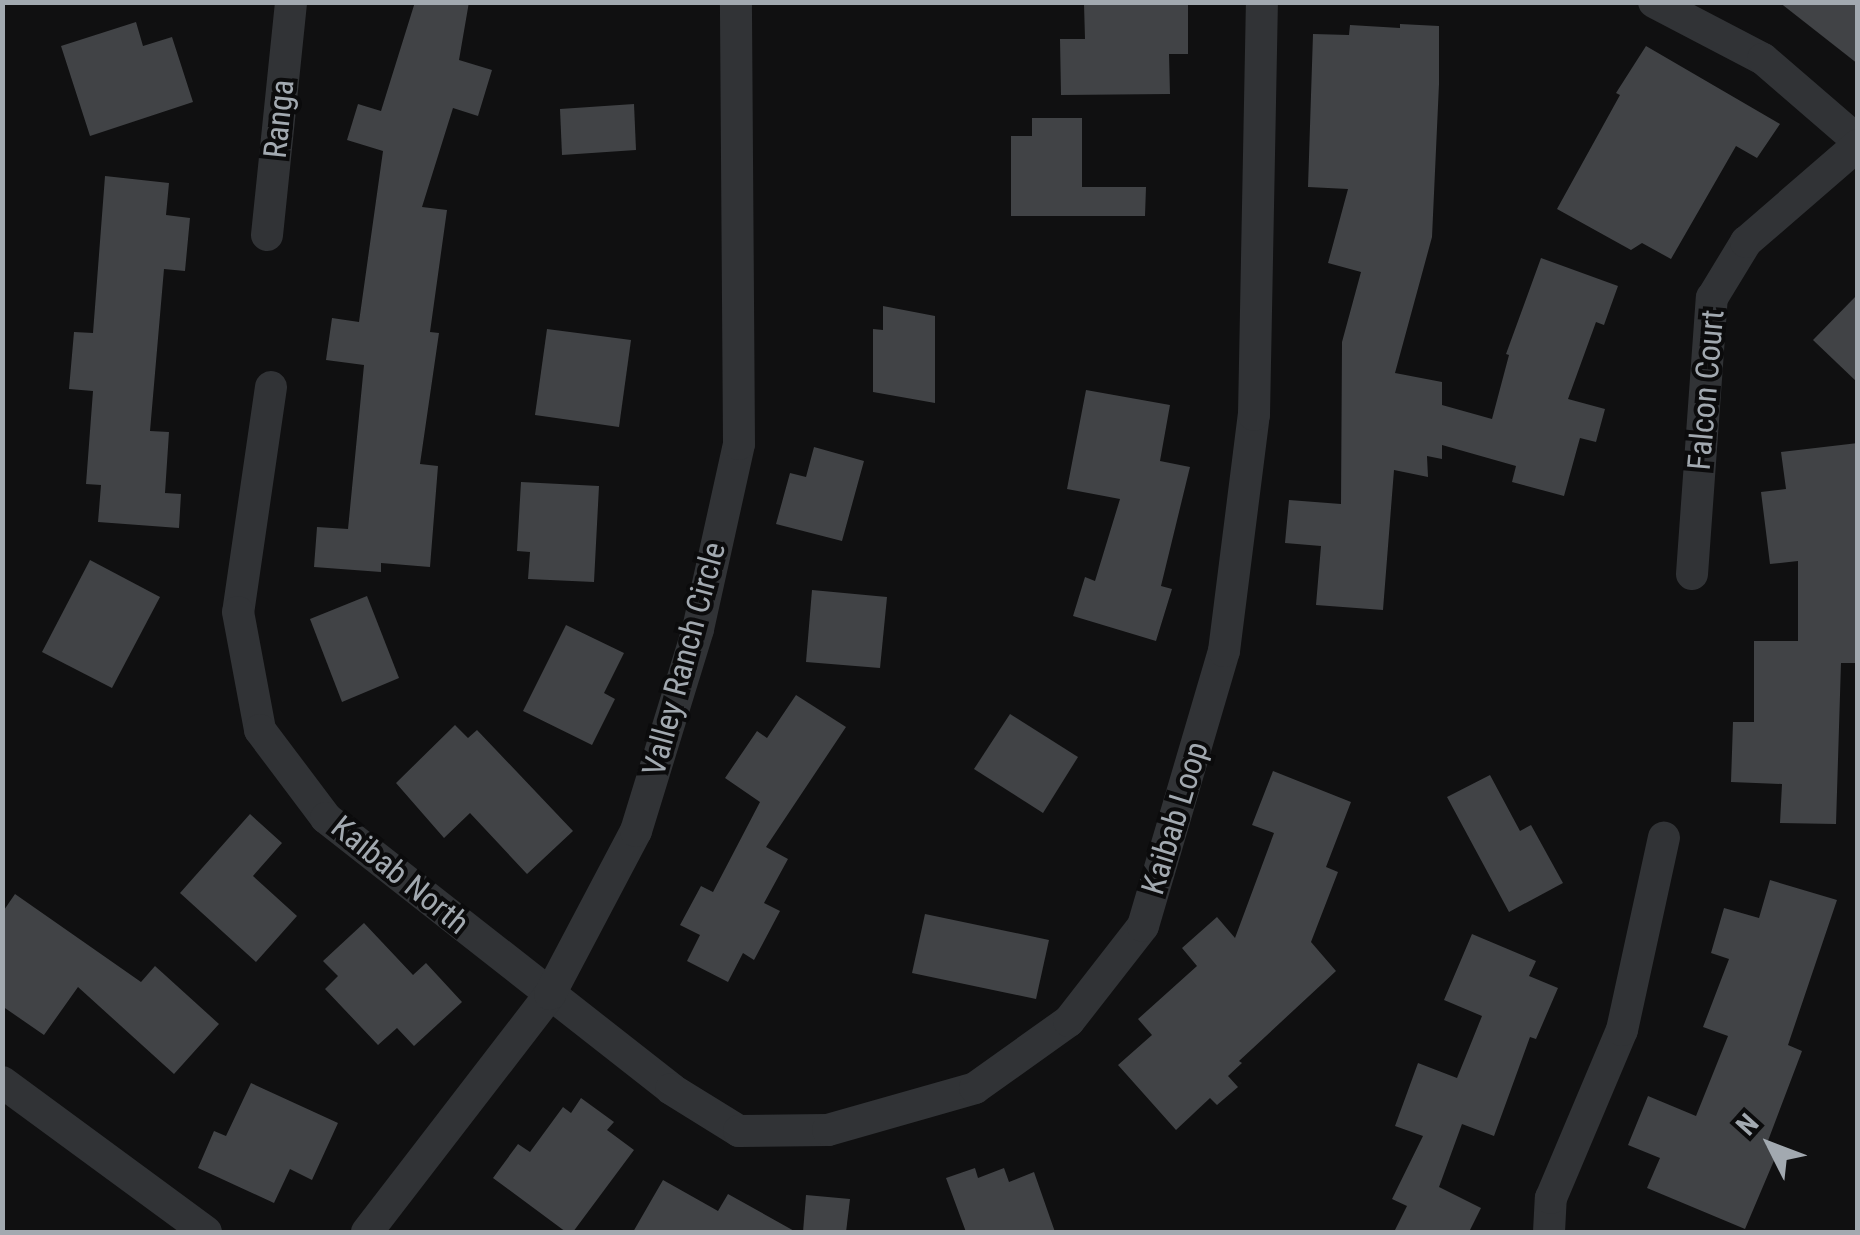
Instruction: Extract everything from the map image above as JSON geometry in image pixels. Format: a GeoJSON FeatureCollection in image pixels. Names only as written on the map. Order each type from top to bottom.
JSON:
{"type":"FeatureCollection","features":[{"type":"Feature","properties":{"kind":"street","name":"Ranga"},"geometry":{"type":"LineString","coordinates":[[267,235],[292,2]]}},
{"type":"Feature","properties":{"kind":"street","name":"Valley Ranch Circle"},"geometry":{"type":"LineString","coordinates":[[367,1232],[550,994],[636,831],[698,628],[739,444],[736,2]]}},
{"type":"Feature","properties":{"kind":"street","name":"Kaibab Loop"},"geometry":{"type":"LineString","coordinates":[[550,994],[672,1089],[738,1131],[828,1130],[975,1088],[1069,1021],[1142,926],[1224,651],[1254,415],[1262,2]]}},
{"type":"Feature","properties":{"kind":"street"},"geometry":{"type":"LineString","coordinates":[[1654,2],[1764,60],[1858,143]]}},
{"type":"Feature","properties":{"kind":"street","name":"Falcon Court"},"geometry":{"type":"LineString","coordinates":[[1692,574],[1712,298],[1746,242],[1858,143]]}},
{"type":"Feature","properties":{"kind":"street","name":"Kaibab North"},"geometry":{"type":"LineString","coordinates":[[272,387],[238,612],[260,730],[326,818],[550,994]]}},
{"type":"Feature","properties":{"kind":"street"},"geometry":{"type":"LineString","coordinates":[[1549,1232],[1551,1198],[1622,1030],[1664,838]]}},
{"type":"Feature","properties":{"kind":"street"},"geometry":{"type":"LineString","coordinates":[[2,1082],[206,1232]]}},
{"type":"Feature","properties":{"kind":"building"},"geometry":{"type":"Polygon","coordinates":[[[415,2],[469,2],[459,60],[492,70],[478,116],[453,108],[422,207],[447,210],[430,332],[439,333],[420,464],[438,466],[430,567],[381,563],[381,572],[314,567],[317,527],[348,529],[364,365],[326,360],[332,318],[359,322],[383,151],[347,140],[358,104],[381,111],[415,2]]]}},
{"type":"Feature","properties":{"kind":"building"},"geometry":{"type":"Polygon","coordinates":[[[1779,2],[1858,2],[1858,64],[1779,2]]]}},
{"type":"Feature","properties":{"kind":"building"},"geometry":{"type":"Polygon","coordinates":[[[1188,3],[1188,54],[1169,54],[1170,94],[1061,95],[1060,39],[1085,39],[1084,4],[1188,3]]]}},
{"type":"Feature","properties":{"kind":"building"},"geometry":{"type":"Polygon","coordinates":[[[136,22],[143,46],[172,37],[193,102],[90,136],[61,46],[136,22]]]}},
{"type":"Feature","properties":{"kind":"building"},"geometry":{"type":"Polygon","coordinates":[[[1400,24],[1439,26],[1439,84],[1432,237],[1395,373],[1442,382],[1442,405],[1492,419],[1509,355],[1506,354],[1541,258],[1618,286],[1604,325],[1596,322],[1568,399],[1605,409],[1596,442],[1580,438],[1564,496],[1512,482],[1516,466],[1442,445],[1442,459],[1427,456],[1428,477],[1394,470],[1383,610],[1316,605],[1321,546],[1285,543],[1289,500],[1341,504],[1342,342],[1361,272],[1328,263],[1348,189],[1308,187],[1313,34],[1349,35],[1350,25],[1400,28],[1400,24]]]}},
{"type":"Feature","properties":{"kind":"building"},"geometry":{"type":"Polygon","coordinates":[[[1646,46],[1780,124],[1757,158],[1736,146],[1671,259],[1642,243],[1631,250],[1557,209],[1620,95],[1616,93],[1646,46]]]}},
{"type":"Feature","properties":{"kind":"building"},"geometry":{"type":"Polygon","coordinates":[[[634,104],[636,150],[562,155],[560,109],[634,104]]]}},
{"type":"Feature","properties":{"kind":"building"},"geometry":{"type":"Polygon","coordinates":[[[1032,118],[1082,118],[1082,187],[1146,187],[1145,216],[1011,216],[1011,136],[1032,136],[1032,118]]]}},
{"type":"Feature","properties":{"kind":"building"},"geometry":{"type":"Polygon","coordinates":[[[105,176],[169,183],[166,215],[190,218],[185,271],[164,269],[150,431],[169,432],[165,493],[181,494],[179,528],[98,522],[101,485],[86,484],[93,391],[69,389],[74,332],[93,333],[105,176]]]}},
{"type":"Feature","properties":{"kind":"building"},"geometry":{"type":"Polygon","coordinates":[[[1858,294],[1858,383],[1813,340],[1858,294]]]}},
{"type":"Feature","properties":{"kind":"building"},"geometry":{"type":"Polygon","coordinates":[[[883,306],[935,316],[935,403],[873,392],[873,329],[883,330],[883,306]]]}},
{"type":"Feature","properties":{"kind":"building"},"geometry":{"type":"Polygon","coordinates":[[[547,329],[631,340],[619,427],[535,415],[547,329]]]}},
{"type":"Feature","properties":{"kind":"building"},"geometry":{"type":"Polygon","coordinates":[[[1086,390],[1170,405],[1160,461],[1190,467],[1161,586],[1172,589],[1156,641],[1073,616],[1085,577],[1095,581],[1120,499],[1067,489],[1086,390]]]}},
{"type":"Feature","properties":{"kind":"building"},"geometry":{"type":"Polygon","coordinates":[[[1858,443],[1858,663],[1841,663],[1836,824],[1780,823],[1782,784],[1731,782],[1733,722],[1754,722],[1754,641],[1798,641],[1798,561],[1770,564],[1761,492],[1786,489],[1781,452],[1858,443]]]}},
{"type":"Feature","properties":{"kind":"building"},"geometry":{"type":"Polygon","coordinates":[[[814,447],[864,461],[842,541],[776,524],[790,473],[806,477],[814,447]]]}},
{"type":"Feature","properties":{"kind":"building"},"geometry":{"type":"Polygon","coordinates":[[[521,482],[599,486],[594,582],[528,579],[530,552],[517,551],[521,482]]]}},
{"type":"Feature","properties":{"kind":"building"},"geometry":{"type":"Polygon","coordinates":[[[90,560],[160,597],[112,688],[42,652],[90,560]]]}},
{"type":"Feature","properties":{"kind":"building"},"geometry":{"type":"Polygon","coordinates":[[[812,590],[887,597],[880,668],[806,662],[812,590]]]}},
{"type":"Feature","properties":{"kind":"building"},"geometry":{"type":"Polygon","coordinates":[[[367,596],[399,678],[342,702],[310,619],[367,596]]]}},
{"type":"Feature","properties":{"kind":"building"},"geometry":{"type":"Polygon","coordinates":[[[566,625],[624,653],[604,693],[615,699],[592,745],[523,711],[566,625]]]}},
{"type":"Feature","properties":{"kind":"building"},"geometry":{"type":"Polygon","coordinates":[[[796,695],[846,727],[766,847],[788,859],[764,903],[780,911],[754,960],[743,953],[728,982],[687,961],[700,935],[680,925],[701,886],[713,892],[760,802],[725,778],[757,731],[767,738],[796,695]]]}},
{"type":"Feature","properties":{"kind":"building"},"geometry":{"type":"Polygon","coordinates":[[[1010,714],[1078,757],[1043,813],[974,769],[1010,714]]]}},
{"type":"Feature","properties":{"kind":"building"},"geometry":{"type":"Polygon","coordinates":[[[455,725],[468,738],[477,730],[573,831],[527,874],[470,813],[444,838],[396,783],[455,725]]]}},
{"type":"Feature","properties":{"kind":"building"},"geometry":{"type":"Polygon","coordinates":[[[1273,771],[1351,802],[1326,867],[1338,872],[1311,942],[1336,971],[1239,1061],[1242,1063],[1228,1076],[1238,1087],[1217,1105],[1210,1098],[1176,1130],[1118,1065],[1152,1035],[1138,1019],[1197,966],[1182,948],[1217,917],[1235,938],[1274,833],[1252,825],[1273,771]]]}},
{"type":"Feature","properties":{"kind":"building"},"geometry":{"type":"Polygon","coordinates":[[[1490,775],[1520,831],[1531,825],[1563,883],[1509,912],[1447,797],[1490,775]]]}},
{"type":"Feature","properties":{"kind":"building"},"geometry":{"type":"Polygon","coordinates":[[[250,814],[282,843],[253,876],[297,916],[256,962],[180,893],[250,814]]]}},
{"type":"Feature","properties":{"kind":"building"},"geometry":{"type":"Polygon","coordinates":[[[1770,880],[1837,900],[1788,1045],[1802,1051],[1766,1146],[1778,1151],[1745,1229],[1647,1188],[1660,1158],[1628,1145],[1648,1096],[1696,1116],[1728,1036],[1703,1027],[1729,959],[1711,953],[1724,908],[1759,918],[1770,880]]]}},
{"type":"Feature","properties":{"kind":"building"},"geometry":{"type":"Polygon","coordinates":[[[15,894],[141,982],[155,966],[219,1024],[174,1074],[78,987],[44,1035],[2,1006],[2,913],[15,894]]]}},
{"type":"Feature","properties":{"kind":"building"},"geometry":{"type":"Polygon","coordinates":[[[925,914],[1049,940],[1036,999],[912,973],[925,914]]]}},
{"type":"Feature","properties":{"kind":"building"},"geometry":{"type":"Polygon","coordinates":[[[364,923],[413,975],[426,963],[462,1002],[414,1046],[397,1028],[378,1045],[325,989],[338,976],[323,961],[364,923]]]}},
{"type":"Feature","properties":{"kind":"building"},"geometry":{"type":"Polygon","coordinates":[[[1472,934],[1536,961],[1529,976],[1558,988],[1536,1039],[1530,1037],[1494,1136],[1462,1124],[1439,1187],[1481,1208],[1469,1232],[1394,1232],[1407,1206],[1392,1199],[1423,1136],[1395,1126],[1418,1063],[1457,1078],[1482,1016],[1444,1000],[1472,934]]]}},
{"type":"Feature","properties":{"kind":"building"},"geometry":{"type":"Polygon","coordinates":[[[251,1083],[338,1123],[312,1180],[290,1169],[274,1203],[198,1168],[214,1131],[226,1136],[251,1083]]]}},
{"type":"Feature","properties":{"kind":"building"},"geometry":{"type":"Polygon","coordinates":[[[581,1098],[614,1122],[607,1130],[634,1150],[573,1232],[566,1232],[493,1178],[518,1144],[530,1152],[563,1107],[571,1113],[581,1098]]]}},
{"type":"Feature","properties":{"kind":"building"},"geometry":{"type":"Polygon","coordinates":[[[975,1168],[978,1178],[1004,1168],[1009,1182],[1034,1172],[1055,1232],[966,1232],[946,1178],[975,1168]]]}},
{"type":"Feature","properties":{"kind":"building"},"geometry":{"type":"Polygon","coordinates":[[[663,1180],[718,1211],[728,1194],[796,1232],[633,1232],[663,1180]]]}},
{"type":"Feature","properties":{"kind":"building"},"geometry":{"type":"Polygon","coordinates":[[[806,1195],[850,1199],[846,1232],[803,1232],[806,1195]]]}}]}
